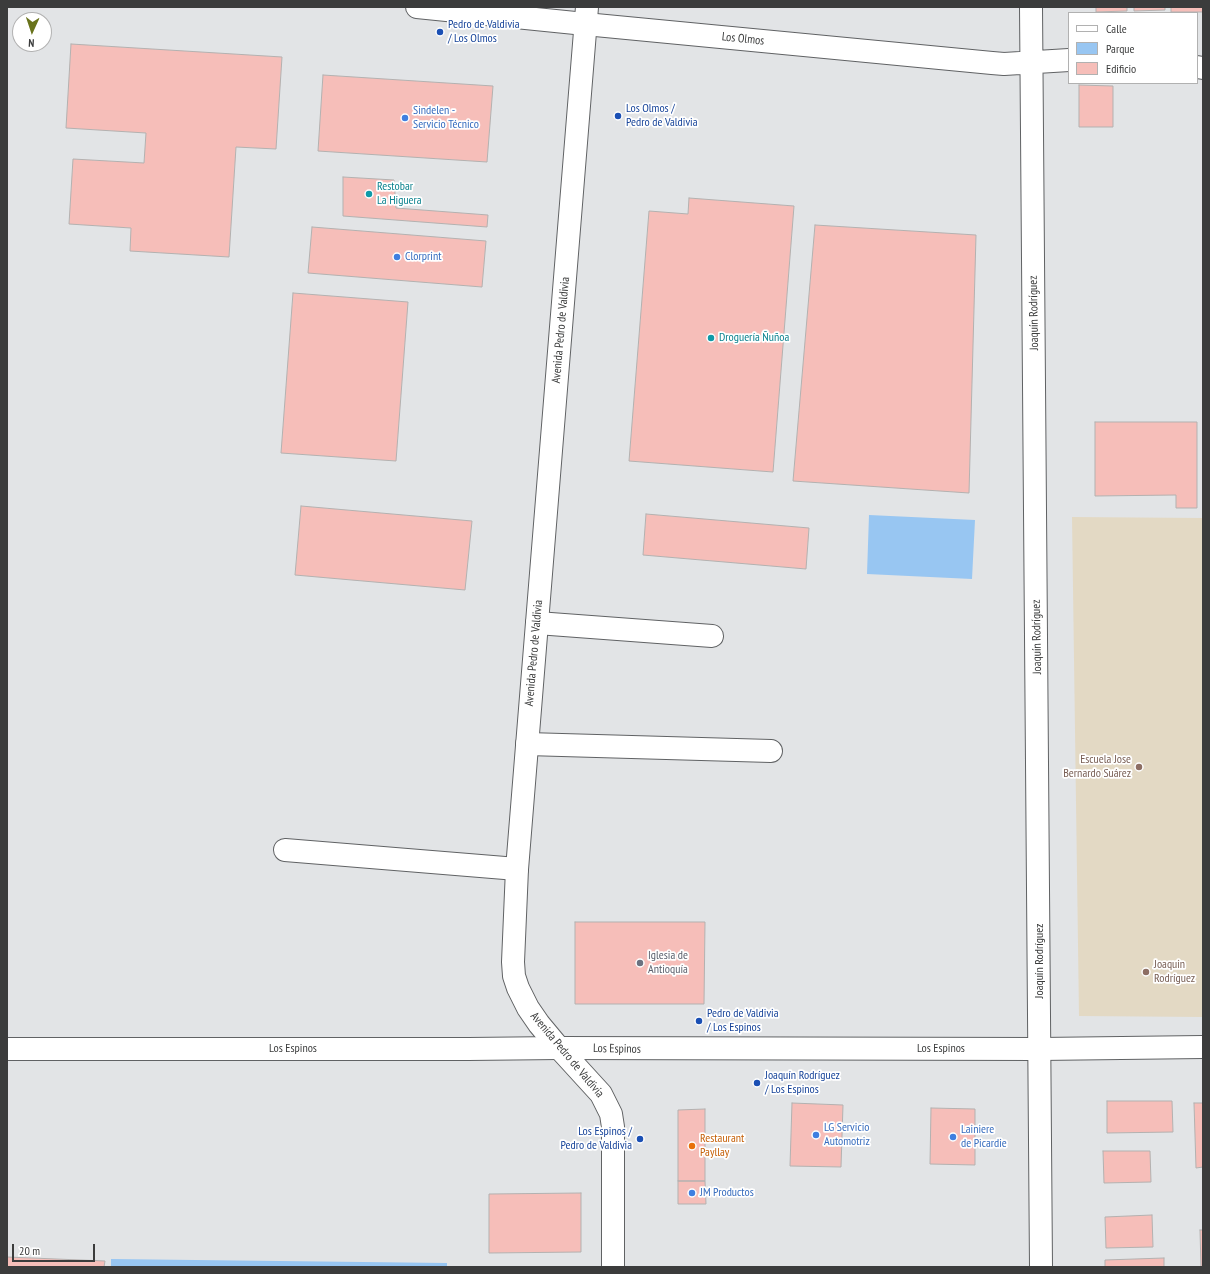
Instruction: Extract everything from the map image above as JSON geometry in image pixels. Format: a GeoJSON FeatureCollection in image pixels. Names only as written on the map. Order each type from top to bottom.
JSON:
{"type":"FeatureCollection","features":[{"type":"Feature","properties":{"kind":"street","name":"Los Olmos"},"geometry":{"type":"LineString","coordinates":[[417,7],[586,15],[1004,64],[1032,61],[1068,60]]}},
{"type":"Feature","properties":{"kind":"street","name":"Joaquín Rodríguez"},"geometry":{"type":"LineString","coordinates":[[1031,7],[1042,1267]]}},
{"type":"Feature","properties":{"kind":"street","name":"Avenida Pedro de Valdivia"},"geometry":{"type":"LineString","coordinates":[[586,15],[517,869],[513,962],[514,976],[528,1008],[559,1048],[601,1094],[611,1114],[613,1127],[613,1267]]}},
{"type":"Feature","properties":{"kind":"street"},"geometry":{"type":"LineString","coordinates":[[537,623],[712,636]]}},
{"type":"Feature","properties":{"kind":"street"},"geometry":{"type":"LineString","coordinates":[[527,744],[771,752]]}},
{"type":"Feature","properties":{"kind":"street"},"geometry":{"type":"LineString","coordinates":[[285,850],[517,869]]}},
{"type":"Feature","properties":{"kind":"street","name":"Los Espinos"},"geometry":{"type":"LineString","coordinates":[[7,1049],[1040,1049],[1203,1047]]}},
{"type":"Feature","properties":{"kind":"shaded area","name":"Escuela Jose Bernardo Suárez"},"geometry":{"type":"Polygon","coordinates":[[[1072,517],[1203,518],[1203,1017],[1079,1016],[1072,517]]]}},
{"type":"Feature","properties":{"kind":"green space"},"geometry":{"type":"Polygon","coordinates":[[[869,515],[975,520],[972,579],[867,574],[869,515]]]}},
{"type":"Feature","properties":{"kind":"green space"},"geometry":{"type":"Polygon","coordinates":[[[111,1259],[447,1263],[447,1267],[111,1267],[111,1259]]]}},
{"type":"Feature","properties":{"kind":"building"},"geometry":{"type":"Polygon","coordinates":[[[1096,7],[1127,7],[1127,11],[1096,12],[1096,7]]]}},
{"type":"Feature","properties":{"kind":"building"},"geometry":{"type":"Polygon","coordinates":[[[1134,7],[1165,7],[1165,10],[1134,11],[1134,7]]]}},
{"type":"Feature","properties":{"kind":"building"},"geometry":{"type":"Polygon","coordinates":[[[1171,7],[1203,7],[1203,12],[1171,12],[1171,7]]]}},
{"type":"Feature","properties":{"kind":"building"},"geometry":{"type":"Polygon","coordinates":[[[71,44],[282,57],[276,149],[236,147],[229,257],[130,251],[131,228],[69,224],[73,159],[144,163],[146,133],[66,128],[71,44]]]}},
{"type":"Feature","properties":{"kind":"building","name":"Sindelen - Servicio Técnico"},"geometry":{"type":"Polygon","coordinates":[[[323,75],[493,86],[487,162],[318,151],[323,75]]]}},
{"type":"Feature","properties":{"kind":"building"},"geometry":{"type":"Polygon","coordinates":[[[1079,85],[1113,86],[1113,127],[1079,127],[1079,85]]]}},
{"type":"Feature","properties":{"kind":"building","name":"Restobar La Higuera"},"geometry":{"type":"Polygon","coordinates":[[[343,177],[394,180],[396,208],[488,215],[487,227],[343,216],[343,177]]]}},
{"type":"Feature","properties":{"kind":"building","name":"Droguería Ñuñoa"},"geometry":{"type":"Polygon","coordinates":[[[689,198],[794,206],[773,472],[629,461],[649,211],[688,214],[689,198]]]}},
{"type":"Feature","properties":{"kind":"building"},"geometry":{"type":"Polygon","coordinates":[[[815,225],[976,235],[969,493],[793,481],[815,225]]]}},
{"type":"Feature","properties":{"kind":"building","name":"Clorprint"},"geometry":{"type":"Polygon","coordinates":[[[312,227],[486,241],[482,287],[308,273],[312,227]]]}},
{"type":"Feature","properties":{"kind":"building"},"geometry":{"type":"Polygon","coordinates":[[[293,293],[408,302],[396,461],[281,453],[293,293]]]}},
{"type":"Feature","properties":{"kind":"building"},"geometry":{"type":"Polygon","coordinates":[[[1095,422],[1197,422],[1197,508],[1176,508],[1176,495],[1095,496],[1095,422]]]}},
{"type":"Feature","properties":{"kind":"building"},"geometry":{"type":"Polygon","coordinates":[[[301,506],[472,521],[465,590],[295,575],[301,506]]]}},
{"type":"Feature","properties":{"kind":"building"},"geometry":{"type":"Polygon","coordinates":[[[646,514],[809,528],[806,569],[643,555],[646,514]]]}},
{"type":"Feature","properties":{"kind":"building","name":"Iglesia de Antioquía"},"geometry":{"type":"Polygon","coordinates":[[[575,922],[705,922],[704,1004],[575,1004],[575,922]]]}},
{"type":"Feature","properties":{"kind":"building"},"geometry":{"type":"Polygon","coordinates":[[[1107,1101],[1172,1101],[1173,1132],[1107,1133],[1107,1101]]]}},
{"type":"Feature","properties":{"kind":"building","name":"LG Servicio Automotriz"},"geometry":{"type":"Polygon","coordinates":[[[792,1103],[843,1105],[841,1167],[790,1166],[792,1103]]]}},
{"type":"Feature","properties":{"kind":"building"},"geometry":{"type":"Polygon","coordinates":[[[1194,1103],[1203,1103],[1203,1167],[1196,1168],[1194,1103]]]}},
{"type":"Feature","properties":{"kind":"building","name":"Lainiere de Picardie"},"geometry":{"type":"Polygon","coordinates":[[[931,1108],[975,1109],[975,1165],[930,1164],[931,1108]]]}},
{"type":"Feature","properties":{"kind":"building","name":"Restaurant Payllay"},"geometry":{"type":"Polygon","coordinates":[[[705,1109],[705,1181],[678,1181],[678,1110],[705,1109]]]}},
{"type":"Feature","properties":{"kind":"building"},"geometry":{"type":"Polygon","coordinates":[[[1103,1151],[1150,1151],[1151,1182],[1104,1183],[1103,1151]]]}},
{"type":"Feature","properties":{"kind":"building","name":"JM Productos"},"geometry":{"type":"Polygon","coordinates":[[[678,1181],[705,1181],[706,1204],[678,1204],[678,1181]]]}},
{"type":"Feature","properties":{"kind":"building"},"geometry":{"type":"Polygon","coordinates":[[[581,1193],[581,1252],[489,1253],[489,1194],[581,1193]]]}},
{"type":"Feature","properties":{"kind":"building"},"geometry":{"type":"Polygon","coordinates":[[[1152,1215],[1153,1247],[1106,1248],[1105,1217],[1152,1215]]]}},
{"type":"Feature","properties":{"kind":"building"},"geometry":{"type":"Polygon","coordinates":[[[1200,1230],[1203,1230],[1203,1267],[1201,1267],[1200,1230]]]}},
{"type":"Feature","properties":{"kind":"building"},"geometry":{"type":"Polygon","coordinates":[[[7,1257],[105,1261],[104,1267],[7,1267],[7,1257]]]}},
{"type":"Feature","properties":{"kind":"building"},"geometry":{"type":"Polygon","coordinates":[[[1164,1258],[1164,1267],[1105,1267],[1105,1260],[1164,1258]]]}},
{"type":"Feature","properties":{"kind":"place","name":"Pedro de Valdivia / Los Olmos"},"geometry":{"type":"Point","coordinates":[440,32]}},
{"type":"Feature","properties":{"kind":"place","name":"Los Olmos / Pedro de Valdivia"},"geometry":{"type":"Point","coordinates":[618,116]}},
{"type":"Feature","properties":{"kind":"place","name":"Sindelen - Servicio Técnico"},"geometry":{"type":"Point","coordinates":[405,118]}},
{"type":"Feature","properties":{"kind":"place","name":"Restobar La Higuera"},"geometry":{"type":"Point","coordinates":[369,194]}},
{"type":"Feature","properties":{"kind":"place","name":"Clorprint"},"geometry":{"type":"Point","coordinates":[397,257]}},
{"type":"Feature","properties":{"kind":"place","name":"Droguería Ñuñoa"},"geometry":{"type":"Point","coordinates":[711,338]}},
{"type":"Feature","properties":{"kind":"place","name":"Escuela Jose Bernardo Suárez"},"geometry":{"type":"Point","coordinates":[1139,767]}},
{"type":"Feature","properties":{"kind":"place","name":"Iglesia de Antioquía"},"geometry":{"type":"Point","coordinates":[640,963]}},
{"type":"Feature","properties":{"kind":"place","name":"Joaquin Rodríguez"},"geometry":{"type":"Point","coordinates":[1146,972]}},
{"type":"Feature","properties":{"kind":"place","name":"Pedro de Valdivia / Los Espinos"},"geometry":{"type":"Point","coordinates":[699,1021]}},
{"type":"Feature","properties":{"kind":"place","name":"Joaquín Rodríguez / Los Espinos"},"geometry":{"type":"Point","coordinates":[757,1083]}},
{"type":"Feature","properties":{"kind":"place","name":"LG Servicio Automotriz"},"geometry":{"type":"Point","coordinates":[816,1135]}},
{"type":"Feature","properties":{"kind":"place","name":"Lainiere de Picardie"},"geometry":{"type":"Point","coordinates":[953,1137]}},
{"type":"Feature","properties":{"kind":"place","name":"Los Espinos / Pedro de Valdivia"},"geometry":{"type":"Point","coordinates":[640,1139]}},
{"type":"Feature","properties":{"kind":"place","name":"Restaurant Payllay"},"geometry":{"type":"Point","coordinates":[692,1146]}},
{"type":"Feature","properties":{"kind":"place","name":"JM Productos"},"geometry":{"type":"Point","coordinates":[692,1193]}}]}
